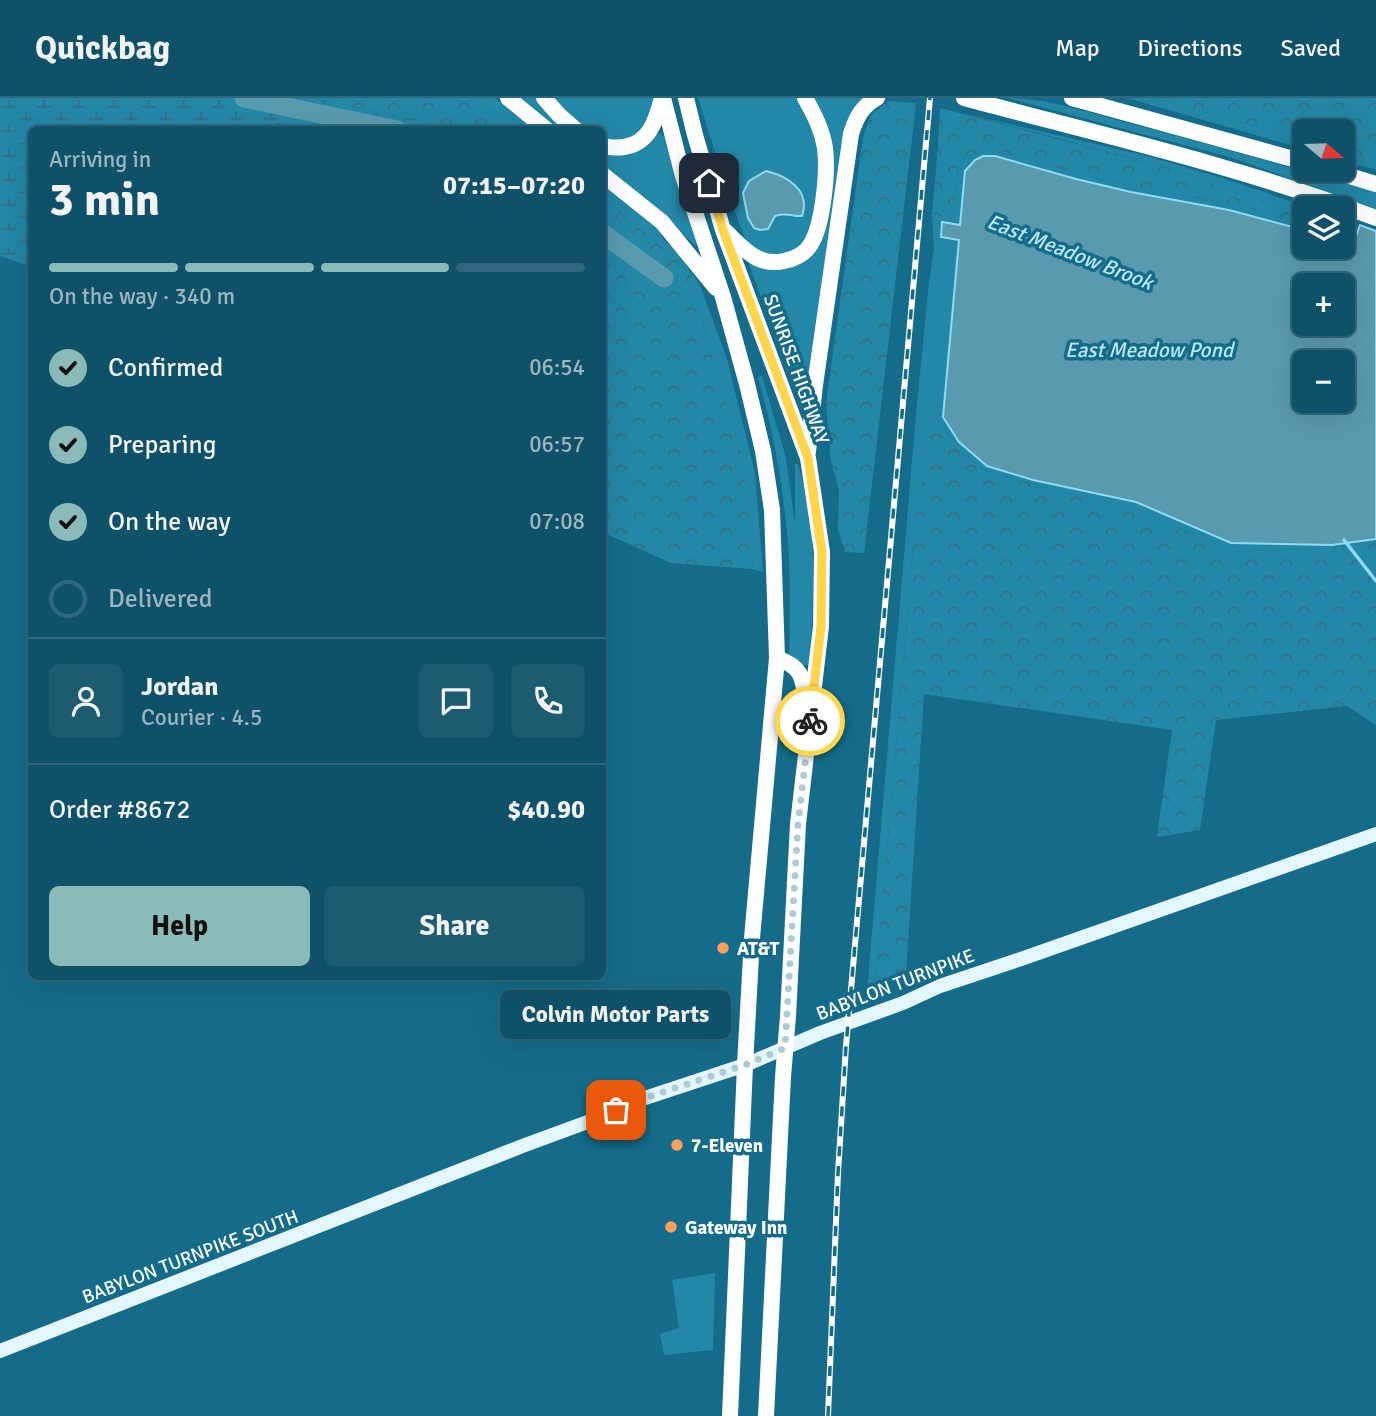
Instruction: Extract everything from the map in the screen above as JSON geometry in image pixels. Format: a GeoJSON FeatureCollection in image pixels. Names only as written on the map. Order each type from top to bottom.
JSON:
{"type":"FeatureCollection","features":[{"type":"Feature","properties":{"kind":"highway"},"geometry":{"type":"LineString","coordinates":[[508,98],[542,126]]}},
{"type":"Feature","properties":{"kind":"highway"},"geometry":{"type":"LineString","coordinates":[[544,98],[571,126]]}},
{"type":"Feature","properties":{"kind":"highway"},"geometry":{"type":"LineString","coordinates":[[606,146],[627,146],[649,133],[663,98]]}},
{"type":"Feature","properties":{"kind":"highway"},"geometry":{"type":"LineString","coordinates":[[663,98],[683,176],[723,297],[747,384],[760,437],[772,510],[777,658],[752,937],[730,1416]]}},
{"type":"Feature","properties":{"kind":"highway","name":"SUNRISE HIGHWAY"},"geometry":{"type":"LineString","coordinates":[[686,98],[723,230],[808,458],[822,552],[821,626],[798,824],[766,1416]]}},
{"type":"Feature","properties":{"kind":"highway"},"geometry":{"type":"LineString","coordinates":[[723,230],[756,257],[767,261],[787,261],[798,257],[810,246],[821,212],[826,166],[818,120],[805,98]]}},
{"type":"Feature","properties":{"kind":"highway"},"geometry":{"type":"LineString","coordinates":[[808,458],[815,385],[851,134],[863,108],[877,98]]}},
{"type":"Feature","properties":{"kind":"highway"},"geometry":{"type":"LineString","coordinates":[[964,98],[1098,132],[1238,172],[1376,218]]}},
{"type":"Feature","properties":{"kind":"highway"},"geometry":{"type":"LineString","coordinates":[[1072,98],[1292,159]]}},
{"type":"Feature","properties":{"kind":"highway"},"geometry":{"type":"LineString","coordinates":[[606,177],[662,222],[723,297]]}},
{"type":"Feature","properties":{"kind":"highway"},"geometry":{"type":"LineString","coordinates":[[1355,178],[1376,184]]}},
{"type":"Feature","properties":{"kind":"highway"},"geometry":{"type":"LineString","coordinates":[[777,658],[791,663],[799,670],[809,725]]}},
{"type":"Feature","properties":{"kind":"main road","name":"BABYLON TURNPIKE"},"geometry":{"type":"LineString","coordinates":[[393,1197],[639,1100],[745,1065],[940,986],[1021,960],[1376,834]]}},
{"type":"Feature","properties":{"kind":"main road","name":"BABYLON TURNPIKE SOUTH"},"geometry":{"type":"LineString","coordinates":[[0,1351],[393,1197]]}},
{"type":"Feature","properties":{"kind":"green space"},"geometry":{"type":"Polygon","coordinates":[[[0,98],[312,98],[442,126],[298,126],[276,123],[276,126],[28,126],[28,266],[0,256],[0,98]]]}},
{"type":"Feature","properties":{"kind":"green space"},"geometry":{"type":"Polygon","coordinates":[[[312,98],[475,98],[513,126],[442,126],[312,98]]]}},
{"type":"Feature","properties":{"kind":"green space"},"geometry":{"type":"Polygon","coordinates":[[[475,98],[495,98],[531,126],[513,126],[475,98]]]}},
{"type":"Feature","properties":{"kind":"green space"},"geometry":{"type":"Polygon","coordinates":[[[518,98],[535,98],[565,126],[551,126],[518,98]]]}},
{"type":"Feature","properties":{"kind":"green space"},"geometry":{"type":"Polygon","coordinates":[[[552,98],[654,98],[655,104],[647,130],[625,143],[606,141],[606,126],[582,126],[566,114],[552,98]]]}},
{"type":"Feature","properties":{"kind":"green space"},"geometry":{"type":"Polygon","coordinates":[[[698,98],[798,98],[818,135],[822,168],[813,225],[807,243],[793,255],[774,258],[751,248],[745,239],[698,98]]]}},
{"type":"Feature","properties":{"kind":"green space"},"geometry":{"type":"Polygon","coordinates":[[[812,98],[870,98],[862,103],[808,405],[799,405],[748,261],[773,269],[799,264],[832,174],[812,98]]]}},
{"type":"Feature","properties":{"kind":"green space"},"geometry":{"type":"Polygon","coordinates":[[[1008,98],[1038,100],[1068,107],[1292,168],[1292,179],[1233,158],[1008,98]]]}},
{"type":"Feature","properties":{"kind":"green space"},"geometry":{"type":"Polygon","coordinates":[[[1127,98],[1154,98],[1292,136],[1292,146],[1127,98]]]}},
{"type":"Feature","properties":{"kind":"green space"},"geometry":{"type":"Polygon","coordinates":[[[1154,98],[1376,98],[1376,166],[1355,158],[1355,119],[1292,119],[1292,136],[1154,98]]]}},
{"type":"Feature","properties":{"kind":"green space"},"geometry":{"type":"Polygon","coordinates":[[[888,101],[916,103],[864,553],[845,552],[838,529],[839,490],[831,461],[826,403],[863,137],[871,115],[888,101]]]}},
{"type":"Feature","properties":{"kind":"green space"},"geometry":{"type":"Polygon","coordinates":[[[940,108],[1180,171],[1254,199],[1292,207],[1292,220],[1246,207],[1117,183],[990,150],[967,157],[958,166],[954,218],[932,214],[940,108]]]}},
{"type":"Feature","properties":{"kind":"green space"},"geometry":{"type":"Polygon","coordinates":[[[962,113],[1147,156],[1292,202],[1292,207],[1254,199],[1180,171],[962,113]]]}},
{"type":"Feature","properties":{"kind":"green space"},"geometry":{"type":"Polygon","coordinates":[[[658,133],[664,136],[698,245],[606,169],[606,151],[645,146],[658,133]]]}},
{"type":"Feature","properties":{"kind":"green space"},"geometry":{"type":"Polygon","coordinates":[[[990,150],[1117,183],[1246,207],[1292,220],[1292,227],[1075,179],[995,156],[974,161],[965,176],[960,225],[942,223],[941,236],[959,239],[943,417],[959,443],[987,466],[1033,480],[1136,502],[1231,543],[1332,545],[1376,539],[1376,542],[1330,548],[1230,552],[1135,508],[1057,491],[981,469],[955,443],[939,421],[916,513],[875,989],[867,992],[916,414],[934,249],[932,214],[954,218],[958,166],[967,157],[990,150]]]}},
{"type":"Feature","properties":{"kind":"green space"},"geometry":{"type":"Polygon","coordinates":[[[1355,158],[1376,166],[1376,170],[1355,164],[1355,158]]]}},
{"type":"Feature","properties":{"kind":"green space"},"geometry":{"type":"Polygon","coordinates":[[[1300,182],[1341,182],[1376,192],[1376,209],[1355,202],[1355,196],[1340,196],[1300,182]]]}},
{"type":"Feature","properties":{"kind":"green space"},"geometry":{"type":"Polygon","coordinates":[[[606,186],[660,229],[663,239],[677,252],[700,285],[727,359],[755,473],[763,572],[752,569],[755,546],[712,357],[689,270],[606,200],[606,186]]]}},
{"type":"Feature","properties":{"kind":"green space"},"geometry":{"type":"Polygon","coordinates":[[[606,200],[689,270],[712,357],[740,444],[755,546],[752,569],[671,563],[609,535],[606,529],[606,200]]]}},
{"type":"Feature","properties":{"kind":"green space"},"geometry":{"type":"Polygon","coordinates":[[[762,376],[786,458],[795,524],[795,464],[798,464],[809,513],[813,589],[809,665],[803,665],[789,655],[790,577],[787,531],[776,453],[758,377],[762,376]]]}},
{"type":"Feature","properties":{"kind":"green space"},"geometry":{"type":"Polygon","coordinates":[[[939,421],[955,443],[981,469],[1057,491],[1135,508],[1230,552],[1330,548],[1376,542],[1376,725],[1347,706],[1216,720],[1200,830],[1157,837],[1172,730],[924,694],[906,973],[875,989],[916,513],[929,433],[939,421]]]}},
{"type":"Feature","properties":{"kind":"green space"},"geometry":{"type":"Polygon","coordinates":[[[715,1273],[713,1350],[664,1355],[660,1334],[679,1328],[672,1280],[715,1273]]]}},
{"type":"Feature","properties":{"kind":"water","name":"East Meadow Pond"},"geometry":{"type":"Polygon","coordinates":[[[983,156],[995,156],[1076,179],[1229,210],[1292,227],[1292,259],[1355,259],[1355,237],[1360,225],[1376,231],[1376,539],[1332,545],[1231,543],[1136,502],[1033,480],[987,466],[959,442],[943,417],[959,240],[941,237],[942,222],[960,225],[965,171],[983,156]]]}},
{"type":"Feature","properties":{"kind":"water"},"geometry":{"type":"Polygon","coordinates":[[[766,171],[782,176],[795,186],[803,199],[804,207],[802,216],[775,216],[768,229],[760,230],[754,228],[748,218],[743,193],[749,181],[766,171]]]}},
{"type":"Feature","properties":{"kind":"waterway","name":"East Meadow Brook"},"geometry":{"type":"LineString","coordinates":[[244,98],[378,126]]}},
{"type":"Feature","properties":{"kind":"waterway","name":"East Meadow Brook"},"geometry":{"type":"LineString","coordinates":[[606,236],[664,278]]}},
{"type":"Feature","properties":{"kind":"waterway"},"geometry":{"type":"LineString","coordinates":[[1344,540],[1376,581]]}},
{"type":"Feature","properties":{"kind":"railway"},"geometry":{"type":"LineString","coordinates":[[828,1416],[846,1046],[930,98]]}},
{"type":"Feature","properties":{"kind":"way so far"},"geometry":{"type":"LineString","coordinates":[[616,1110],[745,1065],[785,1048],[798,824],[810,721]]}},
{"type":"Feature","properties":{"kind":"place","name":"AT&T"},"geometry":{"type":"Point","coordinates":[723,948]}},
{"type":"Feature","properties":{"kind":"place","name":"Colvin Motor Parts"},"geometry":{"type":"Point","coordinates":[616,1110]}},
{"type":"Feature","properties":{"kind":"place","name":"7-Eleven"},"geometry":{"type":"Point","coordinates":[677,1145]}},
{"type":"Feature","properties":{"kind":"place","name":"Gateway Inn"},"geometry":{"type":"Point","coordinates":[671,1227]}},
{"type":"Feature","properties":{"kind":"route"},"geometry":{"type":"LineString","coordinates":[[709,183],[723,230],[808,458],[822,552],[821,626],[810,721]]}}]}
